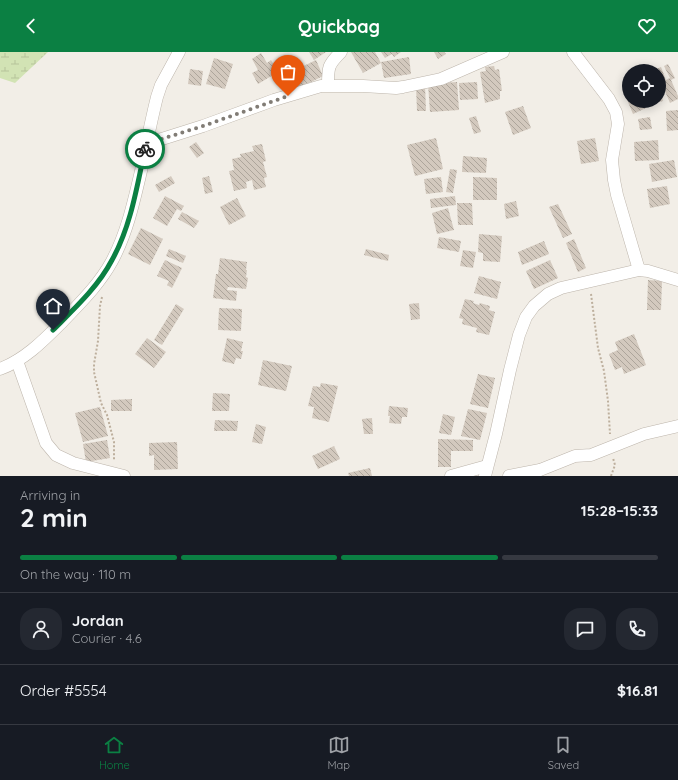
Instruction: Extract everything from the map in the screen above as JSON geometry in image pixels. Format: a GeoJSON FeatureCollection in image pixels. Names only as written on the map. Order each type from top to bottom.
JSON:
{"type":"FeatureCollection","features":[{"type":"Feature","properties":{"kind":"street"},"geometry":{"type":"LineString","coordinates":[[0,369],[17,361],[43,341],[98,283],[112,261],[122,238],[133,205],[146,144],[161,85],[179,52]]}},
{"type":"Feature","properties":{"kind":"street"},"geometry":{"type":"LineString","coordinates":[[328,85],[329,67],[341,52]]}},
{"type":"Feature","properties":{"kind":"street"},"geometry":{"type":"LineString","coordinates":[[146,144],[203,126],[274,100],[321,86],[403,87],[441,79],[503,52]]}},
{"type":"Feature","properties":{"kind":"street"},"geometry":{"type":"LineString","coordinates":[[573,52],[609,99],[616,112],[618,124],[612,160],[614,180],[639,270]]}},
{"type":"Feature","properties":{"kind":"street"},"geometry":{"type":"LineString","coordinates":[[451,476],[486,471],[510,370],[526,317],[534,306],[548,294],[561,288],[639,270],[648,271],[678,280]]}},
{"type":"Feature","properties":{"kind":"street"},"geometry":{"type":"LineString","coordinates":[[17,361],[46,443],[49,447],[59,457],[73,463],[101,473],[120,475]]}},
{"type":"Feature","properties":{"kind":"street"},"geometry":{"type":"LineString","coordinates":[[509,476],[540,470],[575,456],[591,456],[644,434],[678,426]]}},
{"type":"Feature","properties":{"kind":"path"},"geometry":{"type":"LineString","coordinates":[[589,281],[598,348],[604,371],[608,401],[607,449],[614,459],[615,465],[611,476]]}},
{"type":"Feature","properties":{"kind":"path"},"geometry":{"type":"LineString","coordinates":[[104,291],[100,306],[94,372],[101,403],[114,442],[120,475]]}},
{"type":"Feature","properties":{"kind":"green space"},"geometry":{"type":"Polygon","coordinates":[[[0,52],[48,52],[15,83],[0,78],[0,52]]]}},
{"type":"Feature","properties":{"kind":"building"},"geometry":{"type":"Polygon","coordinates":[[[309,52],[326,52],[314,60],[309,52]]]}},
{"type":"Feature","properties":{"kind":"building"},"geometry":{"type":"Polygon","coordinates":[[[351,52],[375,52],[381,63],[363,73],[351,52]]]}},
{"type":"Feature","properties":{"kind":"building"},"geometry":{"type":"Polygon","coordinates":[[[381,52],[401,52],[394,57],[392,54],[385,58],[381,52]]]}},
{"type":"Feature","properties":{"kind":"building"},"geometry":{"type":"Polygon","coordinates":[[[434,52],[444,52],[446,54],[438,59],[434,52]]]}},
{"type":"Feature","properties":{"kind":"building"},"geometry":{"type":"Polygon","coordinates":[[[261,53],[267,63],[271,60],[274,65],[279,62],[283,69],[258,84],[252,73],[258,70],[252,59],[261,53]]]}},
{"type":"Feature","properties":{"kind":"building"},"geometry":{"type":"Polygon","coordinates":[[[409,57],[411,74],[384,78],[381,62],[409,57]]]}},
{"type":"Feature","properties":{"kind":"building"},"geometry":{"type":"Polygon","coordinates":[[[214,58],[233,64],[225,89],[206,84],[214,58]]]}},
{"type":"Feature","properties":{"kind":"building"},"geometry":{"type":"Polygon","coordinates":[[[316,60],[323,76],[295,90],[287,74],[316,60]]]}},
{"type":"Feature","properties":{"kind":"building"},"geometry":{"type":"Polygon","coordinates":[[[668,64],[675,78],[671,80],[678,96],[678,99],[670,103],[666,94],[666,80],[670,78],[666,70],[666,65],[668,64]]]}},
{"type":"Feature","properties":{"kind":"building"},"geometry":{"type":"Polygon","coordinates":[[[494,66],[495,70],[499,69],[502,91],[500,91],[500,99],[485,103],[480,72],[486,71],[485,67],[494,66]]]}},
{"type":"Feature","properties":{"kind":"building"},"geometry":{"type":"Polygon","coordinates":[[[190,69],[203,71],[201,86],[188,84],[190,69]]]}},
{"type":"Feature","properties":{"kind":"building"},"geometry":{"type":"Polygon","coordinates":[[[457,82],[459,110],[430,112],[428,84],[457,82]]]}},
{"type":"Feature","properties":{"kind":"building"},"geometry":{"type":"Polygon","coordinates":[[[477,82],[478,99],[460,100],[459,83],[477,82]]]}},
{"type":"Feature","properties":{"kind":"building"},"geometry":{"type":"Polygon","coordinates":[[[425,85],[426,111],[417,111],[416,86],[425,85]]]}},
{"type":"Feature","properties":{"kind":"building"},"geometry":{"type":"Polygon","coordinates":[[[523,106],[531,128],[513,135],[505,112],[523,106]]]}},
{"type":"Feature","properties":{"kind":"building"},"geometry":{"type":"Polygon","coordinates":[[[630,108],[646,108],[633,114],[630,108]]]}},
{"type":"Feature","properties":{"kind":"building"},"geometry":{"type":"Polygon","coordinates":[[[678,110],[678,130],[667,131],[666,111],[678,110]]]}},
{"type":"Feature","properties":{"kind":"building"},"geometry":{"type":"Polygon","coordinates":[[[476,116],[481,132],[474,134],[469,118],[476,116]]]}},
{"type":"Feature","properties":{"kind":"building"},"geometry":{"type":"Polygon","coordinates":[[[650,117],[652,129],[640,130],[638,119],[650,117]]]}},
{"type":"Feature","properties":{"kind":"building"},"geometry":{"type":"Polygon","coordinates":[[[436,138],[443,169],[415,176],[407,145],[436,138]]]}},
{"type":"Feature","properties":{"kind":"building"},"geometry":{"type":"Polygon","coordinates":[[[595,138],[599,161],[581,164],[577,141],[595,138]]]}},
{"type":"Feature","properties":{"kind":"building"},"geometry":{"type":"Polygon","coordinates":[[[658,140],[659,160],[635,161],[634,142],[658,140]]]}},
{"type":"Feature","properties":{"kind":"building"},"geometry":{"type":"Polygon","coordinates":[[[196,142],[204,153],[197,158],[189,147],[196,142]]]}},
{"type":"Feature","properties":{"kind":"building"},"geometry":{"type":"Polygon","coordinates":[[[262,144],[266,161],[263,162],[267,177],[264,178],[266,187],[254,190],[252,180],[246,182],[247,188],[234,191],[229,171],[234,170],[232,159],[241,157],[240,154],[254,151],[252,146],[262,144]]]}},
{"type":"Feature","properties":{"kind":"building"},"geometry":{"type":"Polygon","coordinates":[[[463,156],[487,158],[486,173],[462,172],[463,156]]]}},
{"type":"Feature","properties":{"kind":"building"},"geometry":{"type":"Polygon","coordinates":[[[674,160],[677,177],[652,182],[649,164],[674,160]]]}},
{"type":"Feature","properties":{"kind":"building"},"geometry":{"type":"Polygon","coordinates":[[[450,169],[457,170],[453,193],[446,192],[450,169]]]}},
{"type":"Feature","properties":{"kind":"building"},"geometry":{"type":"Polygon","coordinates":[[[171,176],[175,183],[159,192],[155,185],[171,176]]]}},
{"type":"Feature","properties":{"kind":"building"},"geometry":{"type":"Polygon","coordinates":[[[209,176],[213,192],[205,194],[202,178],[209,176]]]}},
{"type":"Feature","properties":{"kind":"building"},"geometry":{"type":"Polygon","coordinates":[[[441,177],[443,192],[426,194],[424,179],[441,177]]]}},
{"type":"Feature","properties":{"kind":"building"},"geometry":{"type":"Polygon","coordinates":[[[473,177],[497,178],[497,200],[473,200],[473,177]]]}},
{"type":"Feature","properties":{"kind":"building"},"geometry":{"type":"Polygon","coordinates":[[[667,186],[670,204],[650,208],[647,189],[667,186]]]}},
{"type":"Feature","properties":{"kind":"building"},"geometry":{"type":"Polygon","coordinates":[[[165,196],[184,206],[181,211],[177,209],[167,226],[153,218],[165,196]]]}},
{"type":"Feature","properties":{"kind":"building"},"geometry":{"type":"Polygon","coordinates":[[[455,196],[456,205],[431,208],[430,199],[455,196]]]}},
{"type":"Feature","properties":{"kind":"building"},"geometry":{"type":"Polygon","coordinates":[[[237,198],[246,216],[229,225],[220,207],[237,198]]]}},
{"type":"Feature","properties":{"kind":"building"},"geometry":{"type":"Polygon","coordinates":[[[516,201],[519,216],[506,219],[504,204],[516,201]]]}},
{"type":"Feature","properties":{"kind":"building"},"geometry":{"type":"Polygon","coordinates":[[[457,203],[472,203],[473,225],[458,225],[457,203]]]}},
{"type":"Feature","properties":{"kind":"building"},"geometry":{"type":"Polygon","coordinates":[[[558,204],[572,234],[563,238],[549,207],[558,204]]]}},
{"type":"Feature","properties":{"kind":"building"},"geometry":{"type":"Polygon","coordinates":[[[448,208],[454,230],[437,234],[432,213],[448,208]]]}},
{"type":"Feature","properties":{"kind":"building"},"geometry":{"type":"Polygon","coordinates":[[[182,212],[199,221],[194,228],[178,219],[182,212]]]}},
{"type":"Feature","properties":{"kind":"building"},"geometry":{"type":"Polygon","coordinates":[[[141,228],[163,239],[150,265],[128,254],[141,228]]]}},
{"type":"Feature","properties":{"kind":"building"},"geometry":{"type":"Polygon","coordinates":[[[479,234],[502,236],[500,262],[483,261],[483,253],[478,252],[479,234]]]}},
{"type":"Feature","properties":{"kind":"building"},"geometry":{"type":"Polygon","coordinates":[[[439,237],[461,241],[459,252],[437,248],[439,237]]]}},
{"type":"Feature","properties":{"kind":"building"},"geometry":{"type":"Polygon","coordinates":[[[574,239],[586,268],[578,272],[566,243],[574,239]]]}},
{"type":"Feature","properties":{"kind":"building"},"geometry":{"type":"Polygon","coordinates":[[[544,241],[549,254],[522,265],[518,252],[544,241]]]}},
{"type":"Feature","properties":{"kind":"building"},"geometry":{"type":"Polygon","coordinates":[[[169,249],[186,256],[183,263],[166,256],[169,249]]]}},
{"type":"Feature","properties":{"kind":"building"},"geometry":{"type":"Polygon","coordinates":[[[366,249],[389,255],[388,261],[364,255],[366,249]]]}},
{"type":"Feature","properties":{"kind":"building"},"geometry":{"type":"Polygon","coordinates":[[[463,250],[476,252],[473,268],[460,266],[463,250]]]}},
{"type":"Feature","properties":{"kind":"building"},"geometry":{"type":"Polygon","coordinates":[[[220,258],[247,262],[246,277],[248,278],[246,289],[228,287],[227,290],[237,291],[236,301],[213,298],[220,258]]]}},
{"type":"Feature","properties":{"kind":"building"},"geometry":{"type":"Polygon","coordinates":[[[165,260],[182,268],[172,288],[167,285],[169,281],[157,276],[165,260]]]}},
{"type":"Feature","properties":{"kind":"building"},"geometry":{"type":"Polygon","coordinates":[[[550,260],[558,278],[534,289],[526,271],[550,260]]]}},
{"type":"Feature","properties":{"kind":"building"},"geometry":{"type":"Polygon","coordinates":[[[479,276],[501,282],[497,299],[474,293],[479,276]]]}},
{"type":"Feature","properties":{"kind":"building"},"geometry":{"type":"Polygon","coordinates":[[[648,280],[662,281],[661,310],[647,310],[648,280]]]}},
{"type":"Feature","properties":{"kind":"building"},"geometry":{"type":"Polygon","coordinates":[[[465,299],[474,301],[473,303],[479,305],[480,303],[490,306],[489,310],[495,312],[489,335],[476,332],[477,328],[462,324],[463,319],[459,318],[465,299]]]}},
{"type":"Feature","properties":{"kind":"building"},"geometry":{"type":"Polygon","coordinates":[[[419,303],[420,319],[411,320],[409,304],[419,303]]]}},
{"type":"Feature","properties":{"kind":"building"},"geometry":{"type":"Polygon","coordinates":[[[176,304],[184,309],[162,345],[154,340],[176,304]]]}},
{"type":"Feature","properties":{"kind":"building"},"geometry":{"type":"Polygon","coordinates":[[[219,308],[242,309],[241,331],[218,330],[219,308]]]}},
{"type":"Feature","properties":{"kind":"building"},"geometry":{"type":"Polygon","coordinates":[[[634,334],[646,365],[624,374],[622,367],[615,370],[609,354],[618,350],[615,342],[634,334]]]}},
{"type":"Feature","properties":{"kind":"building"},"geometry":{"type":"Polygon","coordinates":[[[147,338],[166,352],[154,368],[135,354],[147,338]]]}},
{"type":"Feature","properties":{"kind":"building"},"geometry":{"type":"Polygon","coordinates":[[[227,338],[243,342],[241,359],[236,358],[234,364],[222,361],[227,338]]]}},
{"type":"Feature","properties":{"kind":"building"},"geometry":{"type":"Polygon","coordinates":[[[263,360],[292,366],[286,391],[258,385],[263,360]]]}},
{"type":"Feature","properties":{"kind":"building"},"geometry":{"type":"Polygon","coordinates":[[[478,374],[495,378],[488,408],[470,404],[478,374]]]}},
{"type":"Feature","properties":{"kind":"building"},"geometry":{"type":"Polygon","coordinates":[[[321,383],[338,386],[329,422],[312,418],[314,407],[308,406],[313,386],[320,387],[321,383]]]}},
{"type":"Feature","properties":{"kind":"building"},"geometry":{"type":"Polygon","coordinates":[[[213,393],[230,394],[229,411],[212,411],[213,393]]]}},
{"type":"Feature","properties":{"kind":"building"},"geometry":{"type":"Polygon","coordinates":[[[132,399],[132,411],[111,411],[111,400],[132,399]]]}},
{"type":"Feature","properties":{"kind":"building"},"geometry":{"type":"Polygon","coordinates":[[[389,406],[408,408],[407,417],[402,417],[401,424],[389,423],[389,406]]]}},
{"type":"Feature","properties":{"kind":"building"},"geometry":{"type":"Polygon","coordinates":[[[100,407],[108,436],[83,442],[75,413],[100,407]]]}},
{"type":"Feature","properties":{"kind":"building"},"geometry":{"type":"Polygon","coordinates":[[[468,409],[487,413],[480,440],[461,436],[468,409]]]}},
{"type":"Feature","properties":{"kind":"building"},"geometry":{"type":"Polygon","coordinates":[[[443,414],[455,417],[451,435],[439,433],[443,414]]]}},
{"type":"Feature","properties":{"kind":"building"},"geometry":{"type":"Polygon","coordinates":[[[372,418],[373,434],[364,434],[362,419],[372,418]]]}},
{"type":"Feature","properties":{"kind":"building"},"geometry":{"type":"Polygon","coordinates":[[[215,420],[238,421],[237,431],[214,431],[215,420]]]}},
{"type":"Feature","properties":{"kind":"building"},"geometry":{"type":"Polygon","coordinates":[[[256,424],[266,427],[262,444],[252,442],[256,424]]]}},
{"type":"Feature","properties":{"kind":"building"},"geometry":{"type":"Polygon","coordinates":[[[438,439],[473,440],[473,451],[451,451],[451,467],[438,467],[438,439]]]}},
{"type":"Feature","properties":{"kind":"building"},"geometry":{"type":"Polygon","coordinates":[[[107,440],[110,458],[86,462],[83,444],[107,440]]]}},
{"type":"Feature","properties":{"kind":"building"},"geometry":{"type":"Polygon","coordinates":[[[177,442],[178,469],[154,470],[154,455],[149,456],[149,443],[177,442]]]}},
{"type":"Feature","properties":{"kind":"building"},"geometry":{"type":"Polygon","coordinates":[[[334,446],[340,459],[318,469],[312,456],[334,446]]]}},
{"type":"Feature","properties":{"kind":"building"},"geometry":{"type":"Polygon","coordinates":[[[370,468],[372,476],[349,476],[348,473],[370,468]]]}},
{"type":"Feature","properties":{"kind":"way so far"},"geometry":{"type":"LineString","coordinates":[[145,149],[146,144],[203,126],[288,96]]}},
{"type":"Feature","properties":{"kind":"route"},"geometry":{"type":"LineString","coordinates":[[53,330],[98,283],[112,261],[118,249],[133,205],[145,149]]}}]}
